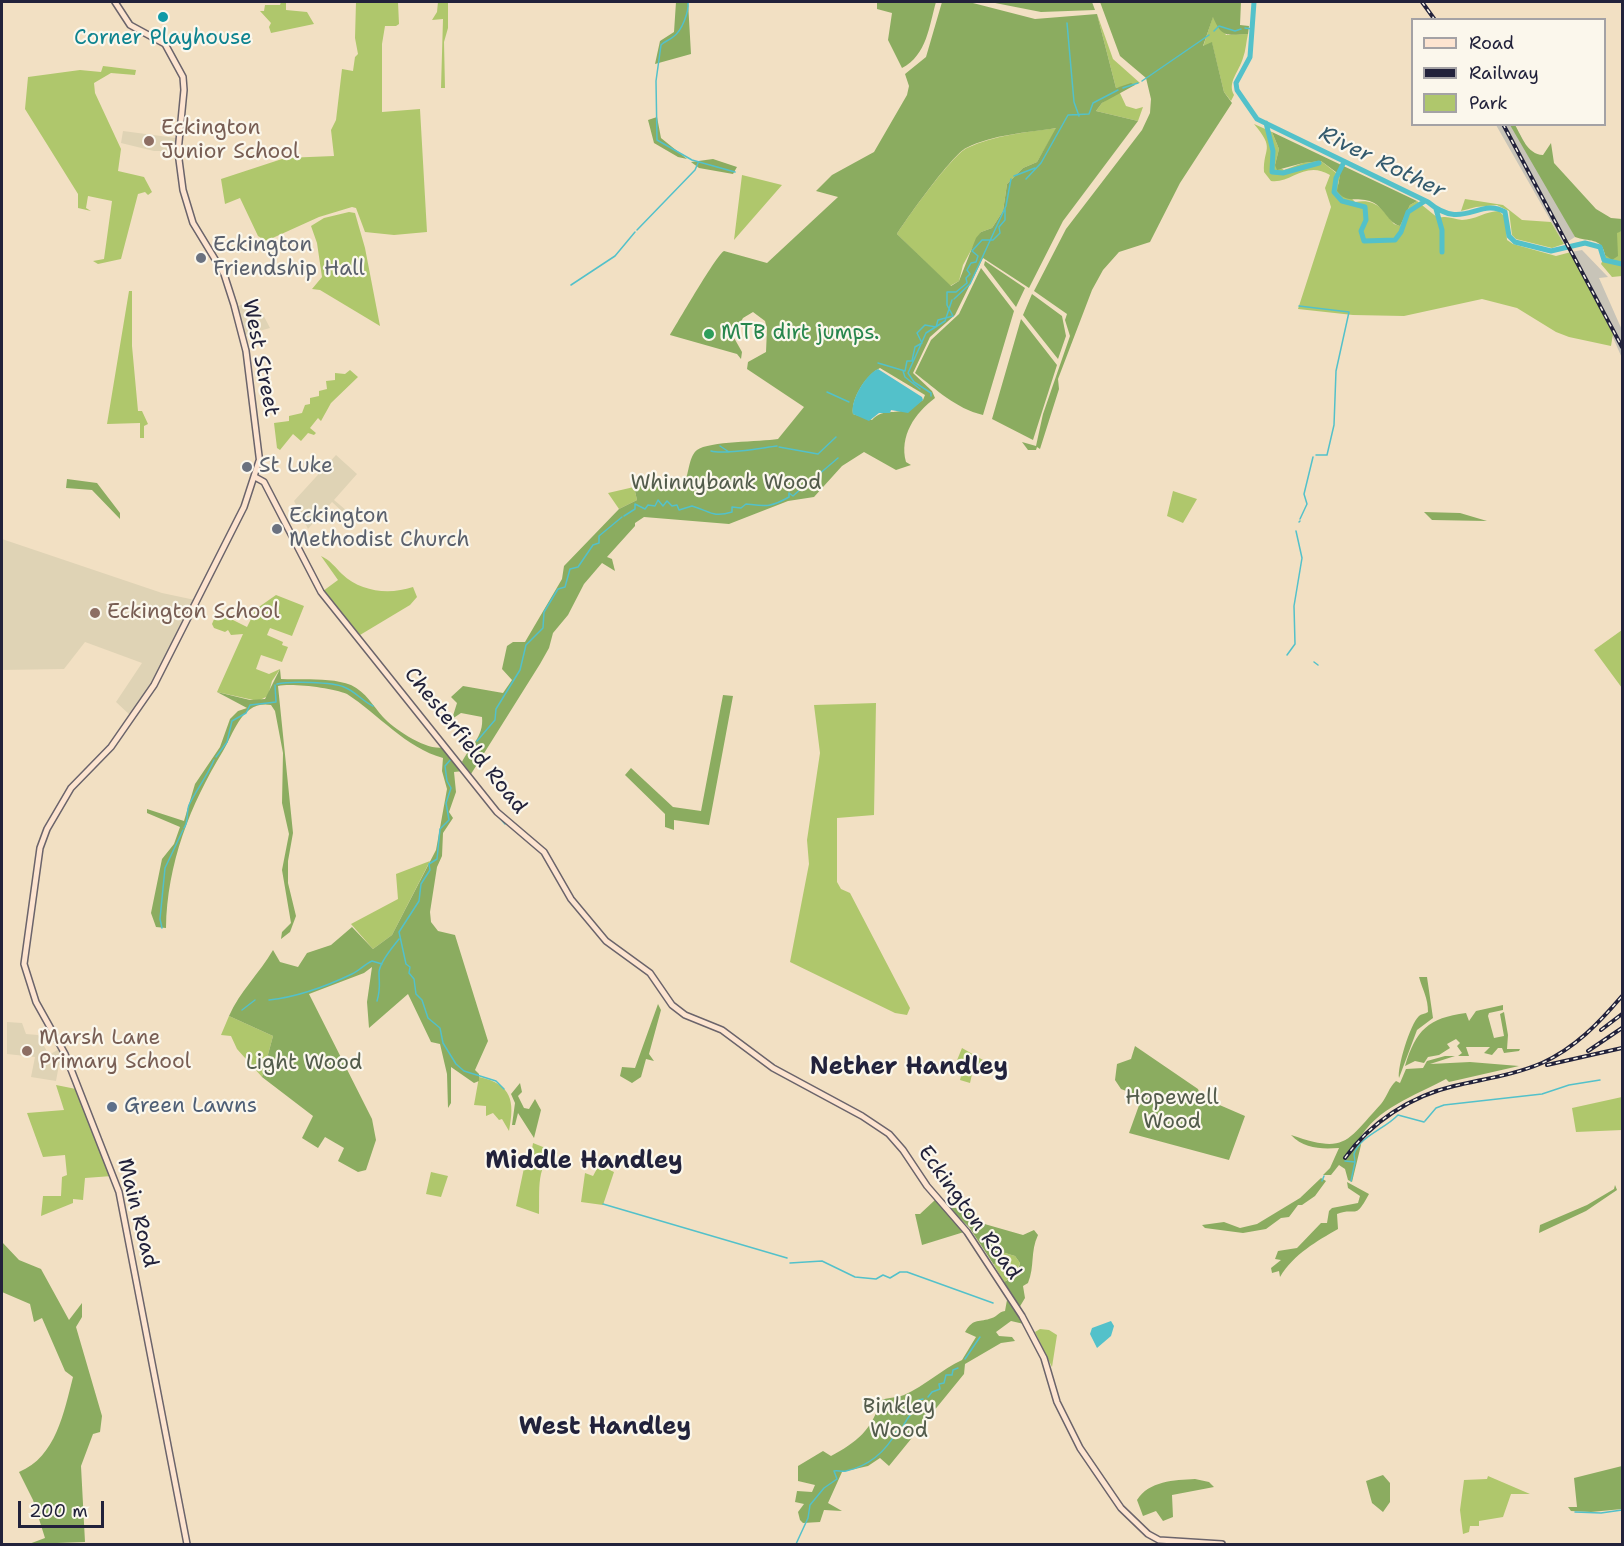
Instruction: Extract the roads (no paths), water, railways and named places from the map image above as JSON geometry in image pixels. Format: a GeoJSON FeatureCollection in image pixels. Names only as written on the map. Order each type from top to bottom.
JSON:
{"type":"FeatureCollection","features":[{"type":"Feature","properties":{"kind":"main road","name":"West Street"},"geometry":{"type":"LineString","coordinates":[[115,2],[130,25],[154,36],[168,48],[184,81],[178,153],[183,190],[193,223],[226,279],[244,345],[258,468]]}},
{"type":"Feature","properties":{"kind":"main road","name":"Main Road"},"geometry":{"type":"LineString","coordinates":[[187,1545],[119,1192],[69,1065],[39,1007],[25,969],[40,848],[71,788],[111,747],[159,677],[255,480],[258,468]]}},
{"type":"Feature","properties":{"kind":"main road","name":"Chesterfield Road"},"geometry":{"type":"LineString","coordinates":[[255,480],[264,485],[315,583],[497,812],[544,852],[571,899],[606,941],[650,973],[678,1011],[722,1029],[773,1068],[815,1090]]}},
{"type":"Feature","properties":{"kind":"main road","name":"Eckington Road"},"geometry":{"type":"LineString","coordinates":[[815,1090],[889,1134],[903,1150],[927,1186],[968,1232],[1037,1342],[1049,1369],[1057,1402],[1080,1448],[1121,1508],[1154,1538],[1167,1542],[1222,1545]]}},
{"type":"Feature","properties":{"kind":"water"},"geometry":{"type":"Polygon","coordinates":[[[878,369],[922,397],[923,400],[908,413],[891,410],[890,413],[879,413],[869,421],[853,414],[854,402],[860,389],[868,377],[878,369]]]}},
{"type":"Feature","properties":{"kind":"water"},"geometry":{"type":"Polygon","coordinates":[[[1111,1321],[1114,1326],[1111,1336],[1097,1348],[1090,1334],[1092,1328],[1111,1321]]]}},
{"type":"Feature","properties":{"kind":"waterway"},"geometry":{"type":"LineString","coordinates":[[688,2],[682,26],[673,37],[661,45],[656,81],[657,140],[692,160],[735,172]]}},
{"type":"Feature","properties":{"kind":"waterway","name":"River Rother"},"geometry":{"type":"LineString","coordinates":[[1254,2],[1250,57],[1236,83],[1237,90],[1257,119],[1428,202],[1440,210],[1451,214],[1461,214],[1496,208],[1505,212],[1509,236],[1515,242],[1551,251],[1585,243],[1600,247],[1604,260],[1622,264]]}},
{"type":"Feature","properties":{"kind":"waterway"},"geometry":{"type":"LineString","coordinates":[[1067,23],[1074,102],[1079,116]]}},
{"type":"Feature","properties":{"kind":"waterway"},"geometry":{"type":"LineString","coordinates":[[1214,31],[1219,26],[1235,31],[1241,29]]}},
{"type":"Feature","properties":{"kind":"waterway","name":"River Rother"},"geometry":{"type":"LineString","coordinates":[[1245,28],[1252,29]]}},
{"type":"Feature","properties":{"kind":"waterway"},"geometry":{"type":"LineString","coordinates":[[1142,81],[1209,35]]}},
{"type":"Feature","properties":{"kind":"waterway"},"geometry":{"type":"LineString","coordinates":[[1123,88],[1138,83]]}},
{"type":"Feature","properties":{"kind":"waterway"},"geometry":{"type":"LineString","coordinates":[[1026,179],[1041,163],[1068,115],[1089,114],[1093,103],[1118,90]]}},
{"type":"Feature","properties":{"kind":"waterway"},"geometry":{"type":"LineString","coordinates":[[1266,123],[1273,151],[1272,172],[1283,173],[1319,163]]}},
{"type":"Feature","properties":{"kind":"waterway"},"geometry":{"type":"LineString","coordinates":[[1344,162],[1336,178],[1334,192],[1342,201],[1365,207],[1366,220],[1361,231],[1364,241],[1395,240],[1401,232],[1408,212],[1425,201]]}},
{"type":"Feature","properties":{"kind":"waterway"},"geometry":{"type":"LineString","coordinates":[[637,230],[695,170],[698,163]]}},
{"type":"Feature","properties":{"kind":"waterway"},"geometry":{"type":"LineString","coordinates":[[1014,176],[1035,168]]}},
{"type":"Feature","properties":{"kind":"waterway"},"geometry":{"type":"LineString","coordinates":[[954,299],[970,284],[1006,206],[1011,179]]}},
{"type":"Feature","properties":{"kind":"waterway"},"geometry":{"type":"LineString","coordinates":[[878,363],[905,371],[907,361],[912,361],[915,347],[922,343],[917,333],[925,325],[936,327],[938,320],[953,316],[947,305],[947,292],[956,292],[967,283],[966,278],[970,274],[967,270],[971,263],[976,262],[978,256],[972,251],[982,240],[993,240],[1000,233],[999,227],[1005,220],[1005,208]]}},
{"type":"Feature","properties":{"kind":"waterway"},"geometry":{"type":"LineString","coordinates":[[1436,209],[1442,230],[1442,252]]}},
{"type":"Feature","properties":{"kind":"waterway"},"geometry":{"type":"LineString","coordinates":[[571,285],[615,256],[635,232]]}},
{"type":"Feature","properties":{"kind":"waterway"},"geometry":{"type":"LineString","coordinates":[[931,396],[931,393],[914,382],[908,373],[926,333],[945,321],[952,300]]}},
{"type":"Feature","properties":{"kind":"waterway"},"geometry":{"type":"LineString","coordinates":[[1299,306],[1349,312],[1336,371],[1334,425],[1327,455],[1316,455]]}},
{"type":"Feature","properties":{"kind":"waterway"},"geometry":{"type":"LineString","coordinates":[[903,371],[905,377],[920,389]]}},
{"type":"Feature","properties":{"kind":"waterway"},"geometry":{"type":"LineString","coordinates":[[827,392],[849,402]]}},
{"type":"Feature","properties":{"kind":"waterway"},"geometry":{"type":"LineString","coordinates":[[779,447],[818,454],[836,437]]}},
{"type":"Feature","properties":{"kind":"waterway"},"geometry":{"type":"LineString","coordinates":[[720,446],[729,452]]}},
{"type":"Feature","properties":{"kind":"waterway"},"geometry":{"type":"LineString","coordinates":[[711,451],[733,452],[777,446]]}},
{"type":"Feature","properties":{"kind":"waterway"},"geometry":{"type":"LineString","coordinates":[[1300,519],[1307,504],[1304,494],[1313,457]]}},
{"type":"Feature","properties":{"kind":"waterway"},"geometry":{"type":"LineString","coordinates":[[624,516],[635,509],[635,504],[645,509],[648,505],[655,506],[658,500],[663,506],[667,501],[672,506],[677,505],[679,510],[692,506],[720,514],[732,512],[732,507],[741,508],[746,504],[772,505],[789,497],[789,493],[793,496],[803,487],[818,484],[818,475],[838,458]]}},
{"type":"Feature","properties":{"kind":"waterway"},"geometry":{"type":"LineString","coordinates":[[477,741],[495,720],[496,709],[520,670],[526,645],[543,628],[544,612],[558,589],[565,587],[570,569],[578,567],[593,545],[599,543],[599,536],[622,517]]}},
{"type":"Feature","properties":{"kind":"waterway"},"geometry":{"type":"LineString","coordinates":[[1287,655],[1295,644],[1294,606],[1302,558],[1296,531]]}},
{"type":"Feature","properties":{"kind":"waterway"},"geometry":{"type":"LineString","coordinates":[[1314,662],[1318,665]]}},
{"type":"Feature","properties":{"kind":"waterway"},"geometry":{"type":"LineString","coordinates":[[277,684],[311,682],[338,685],[352,691],[373,706]]}},
{"type":"Feature","properties":{"kind":"waterway"},"geometry":{"type":"LineString","coordinates":[[216,757],[227,742],[232,721],[246,713],[250,705],[276,702],[275,685]]}},
{"type":"Feature","properties":{"kind":"waterway"},"geometry":{"type":"LineString","coordinates":[[452,758],[445,766],[447,781],[451,788],[446,803],[449,820],[440,829],[437,859],[429,864],[430,870],[421,884],[419,901],[399,932],[406,964],[410,967],[409,973],[414,979],[416,994],[422,1000],[428,1018],[440,1028],[443,1043],[456,1064],[464,1071],[496,1081],[504,1089]]}},
{"type":"Feature","properties":{"kind":"waterway"},"geometry":{"type":"LineString","coordinates":[[184,828],[189,805],[214,760]]}},
{"type":"Feature","properties":{"kind":"waterway"},"geometry":{"type":"LineString","coordinates":[[497,815],[505,824]]}},
{"type":"Feature","properties":{"kind":"waterway"},"geometry":{"type":"LineString","coordinates":[[162,928],[160,919],[165,868],[183,830]]}},
{"type":"Feature","properties":{"kind":"waterway"},"geometry":{"type":"LineString","coordinates":[[377,1001],[380,968],[387,954],[399,939]]}},
{"type":"Feature","properties":{"kind":"waterway"},"geometry":{"type":"LineString","coordinates":[[269,1000],[322,987],[352,974],[372,961],[382,964]]}},
{"type":"Feature","properties":{"kind":"waterway"},"geometry":{"type":"LineString","coordinates":[[242,1010],[255,1000]]}},
{"type":"Feature","properties":{"kind":"waterway"},"geometry":{"type":"LineString","coordinates":[[1425,1121],[1436,1108],[1444,1105],[1542,1094],[1569,1085],[1600,1080]]}},
{"type":"Feature","properties":{"kind":"waterway"},"geometry":{"type":"LineString","coordinates":[[1351,1181],[1355,1162],[1354,1154],[1367,1137],[1398,1115],[1424,1122]]}},
{"type":"Feature","properties":{"kind":"waterway"},"geometry":{"type":"LineString","coordinates":[[1345,1161],[1355,1162]]}},
{"type":"Feature","properties":{"kind":"waterway"},"geometry":{"type":"LineString","coordinates":[[1322,1181],[1324,1176]]}},
{"type":"Feature","properties":{"kind":"waterway"},"geometry":{"type":"LineString","coordinates":[[603,1204],[787,1258]]}},
{"type":"Feature","properties":{"kind":"waterway"},"geometry":{"type":"LineString","coordinates":[[790,1263],[822,1261],[855,1277],[876,1279],[883,1275],[890,1278],[900,1272],[907,1272],[993,1303]]}},
{"type":"Feature","properties":{"kind":"waterway"},"geometry":{"type":"LineString","coordinates":[[965,1359],[980,1337]]}},
{"type":"Feature","properties":{"kind":"waterway"},"geometry":{"type":"LineString","coordinates":[[928,1397],[932,1392],[940,1389],[939,1384],[944,1383],[946,1375],[952,1375],[953,1370],[958,1368]]}},
{"type":"Feature","properties":{"kind":"waterway"},"geometry":{"type":"LineString","coordinates":[[796,1544],[808,1518],[810,1505],[824,1488],[837,1479],[834,1471],[854,1469],[876,1457],[897,1431],[901,1431],[919,1400],[923,1399]]}},
{"type":"Feature","properties":{"kind":"waterway"},"geometry":{"type":"LineString","coordinates":[[1575,1512],[1601,1513],[1622,1510]]}},
{"type":"Feature","properties":{"kind":"railway"},"geometry":{"type":"LineString","coordinates":[[1422,2],[1434,18]]}},
{"type":"Feature","properties":{"kind":"railway"},"geometry":{"type":"LineString","coordinates":[[1504,126],[1622,347]]}},
{"type":"Feature","properties":{"kind":"railway"},"geometry":{"type":"LineString","coordinates":[[1345,1158],[1355,1145],[1380,1122],[1422,1096],[1438,1090],[1521,1071],[1554,1057],[1586,1034],[1622,996]]}},
{"type":"Feature","properties":{"kind":"railway"},"geometry":{"type":"LineString","coordinates":[[1601,1030],[1622,1014]]}},
{"type":"Feature","properties":{"kind":"railway"},"geometry":{"type":"LineString","coordinates":[[1588,1051],[1622,1028]]}},
{"type":"Feature","properties":{"kind":"railway"},"geometry":{"type":"LineString","coordinates":[[1547,1065],[1622,1048]]}},
{"type":"Feature","properties":{"kind":"place","name":"Corner Playhouse"},"geometry":{"type":"Point","coordinates":[163,17]}},
{"type":"Feature","properties":{"kind":"place","name":"Eckington Junior School"},"geometry":{"type":"Point","coordinates":[149,141]}},
{"type":"Feature","properties":{"kind":"place","name":"Eckington Friendship Hall"},"geometry":{"type":"Point","coordinates":[201,258]}},
{"type":"Feature","properties":{"kind":"place","name":"MTB dirt jumps."},"geometry":{"type":"Point","coordinates":[709,334]}},
{"type":"Feature","properties":{"kind":"place","name":"St Luke"},"geometry":{"type":"Point","coordinates":[247,467]}},
{"type":"Feature","properties":{"kind":"place","name":"Eckington Methodist Church"},"geometry":{"type":"Point","coordinates":[277,529]}},
{"type":"Feature","properties":{"kind":"place","name":"Eckington School"},"geometry":{"type":"Point","coordinates":[95,613]}},
{"type":"Feature","properties":{"kind":"place","name":"Marsh Lane Primary School"},"geometry":{"type":"Point","coordinates":[27,1051]}},
{"type":"Feature","properties":{"kind":"place","name":"Green Lawns"},"geometry":{"type":"Point","coordinates":[112,1107]}},
{"type":"Feature","properties":{"kind":"district","name":"Nether Handley"},"geometry":{"type":"Point","coordinates":[909,1068]}},
{"type":"Feature","properties":{"kind":"district","name":"Middle Handley"},"geometry":{"type":"Point","coordinates":[584,1162]}},
{"type":"Feature","properties":{"kind":"district","name":"West Handley"},"geometry":{"type":"Point","coordinates":[605,1428]}},
{"type":"Feature","properties":{"kind":"park label","name":"Whinnybank Wood"},"geometry":{"type":"Point","coordinates":[726,484]}},
{"type":"Feature","properties":{"kind":"park label","name":"Light Wood"},"geometry":{"type":"Point","coordinates":[304,1064]}},
{"type":"Feature","properties":{"kind":"park label","name":"Hopewell Wood"},"geometry":{"type":"Point","coordinates":[1172,1111]}},
{"type":"Feature","properties":{"kind":"park label","name":"Binkley Wood"},"geometry":{"type":"Point","coordinates":[899,1420]}}]}
